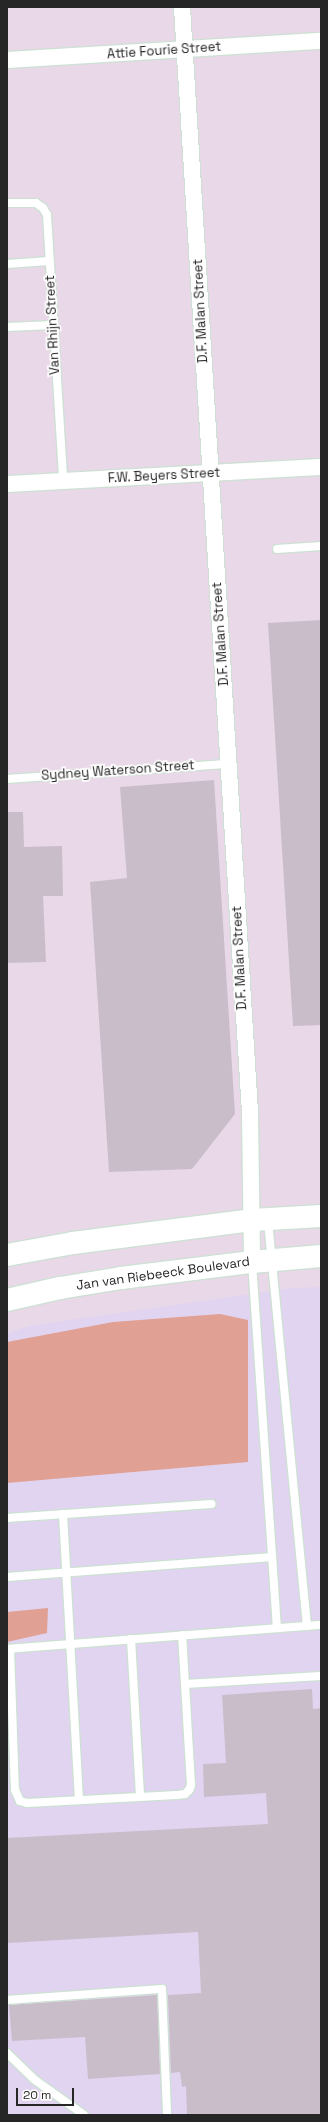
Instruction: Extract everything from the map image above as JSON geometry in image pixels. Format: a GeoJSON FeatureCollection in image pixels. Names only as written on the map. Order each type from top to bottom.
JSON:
{"type":"FeatureCollection","features":[{"type":"Feature","properties":{"kind":"street","name":"D.F. Malan Street"},"geometry":{"type":"LineString","coordinates":[[182,7],[250,1114],[260,1220],[261,1261]]}},
{"type":"Feature","properties":{"kind":"street","name":"Attie Fourie Street"},"geometry":{"type":"LineString","coordinates":[[7,60],[321,41]]}},
{"type":"Feature","properties":{"kind":"street","name":"F.W. Beyers Street"},"geometry":{"type":"LineString","coordinates":[[7,484],[321,467]]}},
{"type":"Feature","properties":{"kind":"street"},"geometry":{"type":"LineString","coordinates":[[7,1255],[73,1243],[260,1220],[321,1216]]}},
{"type":"Feature","properties":{"kind":"street","name":"Jan van Riebeeck Boulevard"},"geometry":{"type":"LineString","coordinates":[[7,1300],[60,1288],[114,1279],[261,1261],[321,1256]]}},
{"type":"Feature","properties":{"kind":"lane","name":"Van Rhijn Street"},"geometry":{"type":"LineString","coordinates":[[7,203],[36,203],[43,208],[47,215],[63,480]]}},
{"type":"Feature","properties":{"kind":"lane"},"geometry":{"type":"LineString","coordinates":[[7,264],[49,261]]}},
{"type":"Feature","properties":{"kind":"lane"},"geometry":{"type":"LineString","coordinates":[[7,327],[53,325]]}},
{"type":"Feature","properties":{"kind":"lane"},"geometry":{"type":"LineString","coordinates":[[277,549],[321,546]]}},
{"type":"Feature","properties":{"kind":"lane","name":"Sydney Waterson Street"},"geometry":{"type":"LineString","coordinates":[[7,779],[229,764]]}},
{"type":"Feature","properties":{"kind":"lane"},"geometry":{"type":"LineString","coordinates":[[261,1261],[272,1558],[277,1628]]}},
{"type":"Feature","properties":{"kind":"lane"},"geometry":{"type":"LineString","coordinates":[[261,1261],[307,1626]]}},
{"type":"Feature","properties":{"kind":"lane"},"geometry":{"type":"LineString","coordinates":[[7,1518],[212,1504]]}},
{"type":"Feature","properties":{"kind":"lane"},"geometry":{"type":"LineString","coordinates":[[63,1514],[72,1644],[79,1800]]}},
{"type":"Feature","properties":{"kind":"lane"},"geometry":{"type":"LineString","coordinates":[[7,1577],[272,1558]]}},
{"type":"Feature","properties":{"kind":"lane"},"geometry":{"type":"LineString","coordinates":[[182,1635],[191,1785],[189,1790],[177,1795],[27,1803],[20,1801],[15,1790],[8,1649],[182,1635],[321,1625]]}},
{"type":"Feature","properties":{"kind":"lane"},"geometry":{"type":"LineString","coordinates":[[131,1639],[140,1797]]}},
{"type":"Feature","properties":{"kind":"lane"},"geometry":{"type":"LineString","coordinates":[[186,1684],[321,1676]]}},
{"type":"Feature","properties":{"kind":"lane"},"geometry":{"type":"LineString","coordinates":[[7,2000],[162,1989],[167,2115]]}},
{"type":"Feature","properties":{"kind":"lane"},"geometry":{"type":"LineString","coordinates":[[7,2052],[35,2080],[84,2115]]}},
{"type":"Feature","properties":{"kind":"shaded area"},"geometry":{"type":"Polygon","coordinates":[[[321,1287],[321,2115],[7,2115],[7,1333],[29,1326],[293,1288],[321,1287]]]}},
{"type":"Feature","properties":{"kind":"shaded area"},"geometry":{"type":"Polygon","coordinates":[[[220,1314],[248,1320],[248,1462],[7,1483],[7,1342],[113,1322],[220,1314]]]}},
{"type":"Feature","properties":{"kind":"shaded area"},"geometry":{"type":"Polygon","coordinates":[[[48,1608],[47,1633],[7,1642],[7,1612],[48,1608]]]}},
{"type":"Feature","properties":{"kind":"building"},"geometry":{"type":"Polygon","coordinates":[[[321,620],[321,1025],[293,1026],[268,623],[321,620]]]}},
{"type":"Feature","properties":{"kind":"building"},"geometry":{"type":"Polygon","coordinates":[[[214,780],[235,1114],[192,1169],[109,1172],[90,882],[127,878],[120,787],[214,780]]]}},
{"type":"Feature","properties":{"kind":"building"},"geometry":{"type":"Polygon","coordinates":[[[7,812],[23,812],[24,847],[62,846],[63,896],[43,896],[46,962],[7,963],[7,812]]]}},
{"type":"Feature","properties":{"kind":"building"},"geometry":{"type":"Polygon","coordinates":[[[312,1689],[313,1709],[321,1708],[321,2115],[187,2115],[186,2086],[182,2087],[180,2072],[171,2073],[168,1995],[201,1993],[198,1932],[8,1943],[7,1838],[268,1824],[266,1793],[204,1797],[203,1764],[226,1763],[222,1695],[312,1689]]]}},
{"type":"Feature","properties":{"kind":"building"},"geometry":{"type":"Polygon","coordinates":[[[157,1995],[160,2074],[88,2079],[85,2037],[12,2041],[9,2005],[157,1995]]]}}]}
